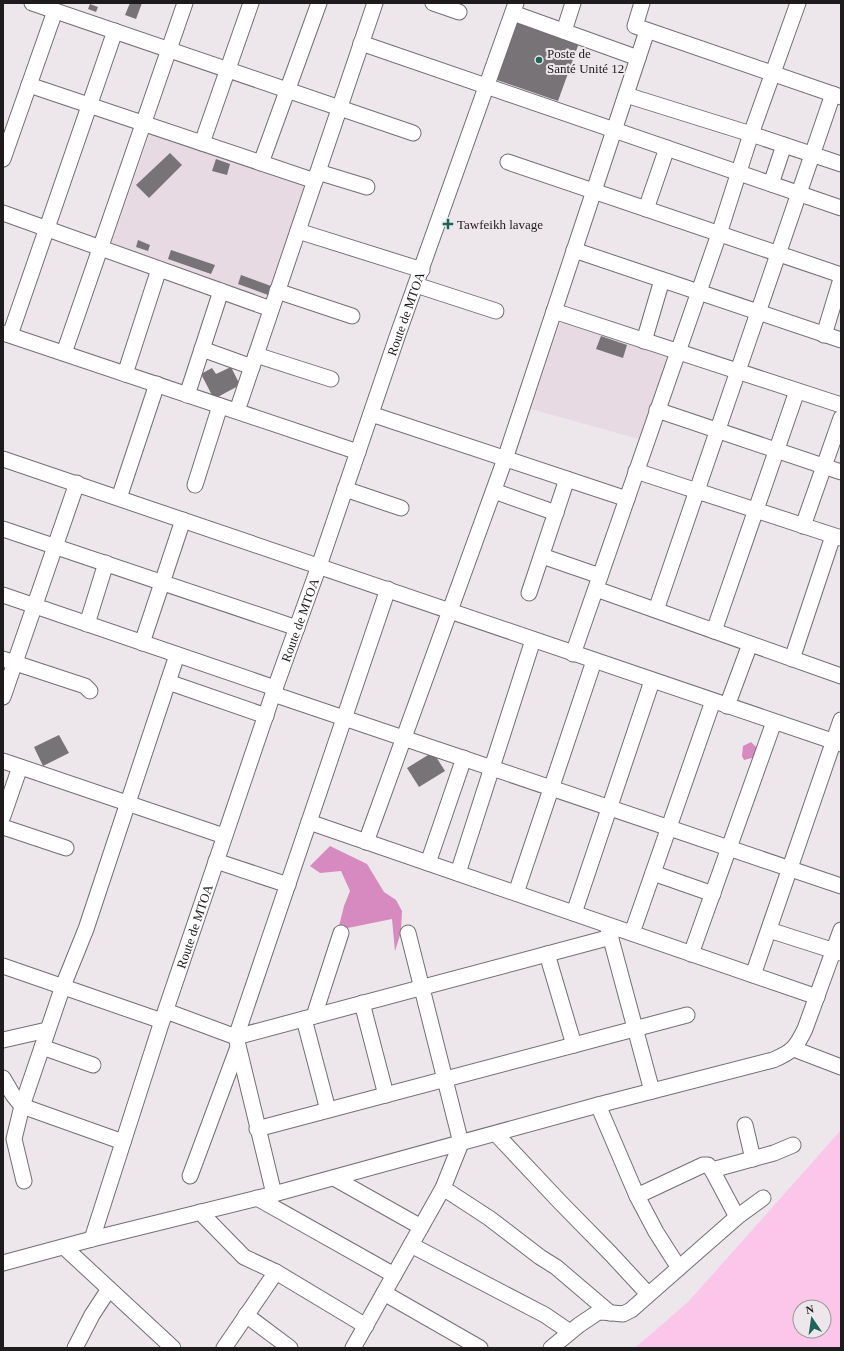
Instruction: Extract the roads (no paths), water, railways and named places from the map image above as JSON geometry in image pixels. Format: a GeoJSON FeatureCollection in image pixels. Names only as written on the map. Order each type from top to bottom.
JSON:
{"type":"FeatureCollection","features":[{"type":"Feature","properties":{"kind":"street"},"geometry":{"type":"LineString","coordinates":[[32,3],[413,133]]}},
{"type":"Feature","properties":{"kind":"street"},"geometry":{"type":"LineString","coordinates":[[64,353],[185,3]]}},
{"type":"Feature","properties":{"kind":"street"},"geometry":{"type":"LineString","coordinates":[[202,143],[251,3]]}},
{"type":"Feature","properties":{"kind":"street"},"geometry":{"type":"LineString","coordinates":[[261,163],[319,3]]}},
{"type":"Feature","properties":{"kind":"street"},"geometry":{"type":"LineString","coordinates":[[237,412],[375,3]]}},
{"type":"Feature","properties":{"kind":"street"},"geometry":{"type":"LineString","coordinates":[[433,3],[459,12]]}},
{"type":"Feature","properties":{"kind":"street"},"geometry":{"type":"LineString","coordinates":[[564,31],[573,3]]}},
{"type":"Feature","properties":{"kind":"street"},"geometry":{"type":"LineString","coordinates":[[642,3],[634,26],[837,95],[812,154],[656,610]]}},
{"type":"Feature","properties":{"kind":"street"},"geometry":{"type":"LineString","coordinates":[[574,654],[719,234],[751,134],[798,3]]}},
{"type":"Feature","properties":{"kind":"street"},"geometry":{"type":"LineString","coordinates":[[515,8],[564,31],[638,58]]}},
{"type":"Feature","properties":{"kind":"street","name":"Route de MTOA"},"geometry":{"type":"LineString","coordinates":[[92,1239],[224,836],[416,285],[515,8]]}},
{"type":"Feature","properties":{"kind":"street"},"geometry":{"type":"LineString","coordinates":[[3,159],[55,11]]}},
{"type":"Feature","properties":{"kind":"street"},"geometry":{"type":"LineString","coordinates":[[366,842],[494,491],[647,30]]}},
{"type":"Feature","properties":{"kind":"street"},"geometry":{"type":"LineString","coordinates":[[115,31],[48,229],[7,334],[358,452]]}},
{"type":"Feature","properties":{"kind":"street"},"geometry":{"type":"LineString","coordinates":[[361,43],[799,194],[840,204]]}},
{"type":"Feature","properties":{"kind":"street"},"geometry":{"type":"LineString","coordinates":[[29,85],[261,163],[316,177],[367,187]]}},
{"type":"Feature","properties":{"kind":"street"},"geometry":{"type":"LineString","coordinates":[[626,94],[841,164]]}},
{"type":"Feature","properties":{"kind":"street"},"geometry":{"type":"LineString","coordinates":[[771,184],[784,145]]}},
{"type":"Feature","properties":{"kind":"street"},"geometry":{"type":"LineString","coordinates":[[646,209],[667,148]]}},
{"type":"Feature","properties":{"kind":"street"},"geometry":{"type":"LineString","coordinates":[[508,162],[841,276]]}},
{"type":"Feature","properties":{"kind":"street"},"geometry":{"type":"LineString","coordinates":[[3,213],[271,309]]}},
{"type":"Feature","properties":{"kind":"street"},"geometry":{"type":"LineString","coordinates":[[298,231],[422,270]]}},
{"type":"Feature","properties":{"kind":"street"},"geometry":{"type":"LineString","coordinates":[[574,250],[841,340]]}},
{"type":"Feature","properties":{"kind":"street"},"geometry":{"type":"LineString","coordinates":[[125,374],[159,269]]}},
{"type":"Feature","properties":{"kind":"street"},"geometry":{"type":"LineString","coordinates":[[824,335],[841,279]]}},
{"type":"Feature","properties":{"kind":"street"},"geometry":{"type":"LineString","coordinates":[[644,341],[662,280]]}},
{"type":"Feature","properties":{"kind":"street"},"geometry":{"type":"LineString","coordinates":[[416,285],[496,311]]}},
{"type":"Feature","properties":{"kind":"street"},"geometry":{"type":"LineString","coordinates":[[187,395],[221,291]]}},
{"type":"Feature","properties":{"kind":"street"},"geometry":{"type":"LineString","coordinates":[[277,291],[352,316]]}},
{"type":"Feature","properties":{"kind":"street"},"geometry":{"type":"LineString","coordinates":[[554,311],[841,405]]}},
{"type":"Feature","properties":{"kind":"street"},"geometry":{"type":"LineString","coordinates":[[202,349],[331,379]]}},
{"type":"Feature","properties":{"kind":"street"},"geometry":{"type":"LineString","coordinates":[[119,498],[157,384]]}},
{"type":"Feature","properties":{"kind":"street"},"geometry":{"type":"LineString","coordinates":[[714,631],[797,391]]}},
{"type":"Feature","properties":{"kind":"street"},"geometry":{"type":"LineString","coordinates":[[195,485],[220,406]]}},
{"type":"Feature","properties":{"kind":"street"},"geometry":{"type":"LineString","coordinates":[[657,410],[841,472]]}},
{"type":"Feature","properties":{"kind":"street"},"geometry":{"type":"LineString","coordinates":[[371,414],[627,499]]}},
{"type":"Feature","properties":{"kind":"street"},"geometry":{"type":"LineString","coordinates":[[803,526],[841,418]]}},
{"type":"Feature","properties":{"kind":"street"},"geometry":{"type":"LineString","coordinates":[[3,459],[837,743]]}},
{"type":"Feature","properties":{"kind":"street"},"geometry":{"type":"LineString","coordinates":[[636,471],[837,537],[792,659]]}},
{"type":"Feature","properties":{"kind":"street"},"geometry":{"type":"LineString","coordinates":[[529,593],[567,479]]}},
{"type":"Feature","properties":{"kind":"street"},"geometry":{"type":"LineString","coordinates":[[3,697],[9,661],[35,606],[77,484]]}},
{"type":"Feature","properties":{"kind":"street"},"geometry":{"type":"LineString","coordinates":[[345,489],[402,508]]}},
{"type":"Feature","properties":{"kind":"street"},"geometry":{"type":"LineString","coordinates":[[494,491],[556,513]]}},
{"type":"Feature","properties":{"kind":"street"},"geometry":{"type":"LineString","coordinates":[[142,643],[183,520]]}},
{"type":"Feature","properties":{"kind":"street"},"geometry":{"type":"LineString","coordinates":[[3,529],[297,628]]}},
{"type":"Feature","properties":{"kind":"street"},"geometry":{"type":"LineString","coordinates":[[542,556],[656,610],[841,676]]}},
{"type":"Feature","properties":{"kind":"street"},"geometry":{"type":"LineString","coordinates":[[87,624],[106,564]]}},
{"type":"Feature","properties":{"kind":"street"},"geometry":{"type":"LineString","coordinates":[[190,1176],[237,1042],[309,822],[388,589]]}},
{"type":"Feature","properties":{"kind":"street"},"geometry":{"type":"LineString","coordinates":[[3,595],[177,655],[344,718],[841,886]]}},
{"type":"Feature","properties":{"kind":"street"},"geometry":{"type":"LineString","coordinates":[[458,873],[533,640]]}},
{"type":"Feature","properties":{"kind":"street"},"geometry":{"type":"LineString","coordinates":[[727,706],[750,644]]}},
{"type":"Feature","properties":{"kind":"street"},"geometry":{"type":"LineString","coordinates":[[24,1181],[9,1140],[63,986],[86,929],[177,655]]}},
{"type":"Feature","properties":{"kind":"street"},"geometry":{"type":"LineString","coordinates":[[9,661],[85,686],[90,691]]}},
{"type":"Feature","properties":{"kind":"street"},"geometry":{"type":"LineString","coordinates":[[516,894],[594,661]]}},
{"type":"Feature","properties":{"kind":"street"},"geometry":{"type":"LineString","coordinates":[[574,913],[652,680]]}},
{"type":"Feature","properties":{"kind":"street"},"geometry":{"type":"LineString","coordinates":[[168,682],[266,716]]}},
{"type":"Feature","properties":{"kind":"street"},"geometry":{"type":"LineString","coordinates":[[632,933],[713,701]]}},
{"type":"Feature","properties":{"kind":"street"},"geometry":{"type":"LineString","coordinates":[[753,975],[790,869],[837,743],[841,720]]}},
{"type":"Feature","properties":{"kind":"street"},"geometry":{"type":"LineString","coordinates":[[691,954],[774,722]]}},
{"type":"Feature","properties":{"kind":"street"},"geometry":{"type":"LineString","coordinates":[[428,863],[464,758]]}},
{"type":"Feature","properties":{"kind":"street"},"geometry":{"type":"LineString","coordinates":[[3,761],[224,836]]}},
{"type":"Feature","properties":{"kind":"street"},"geometry":{"type":"LineString","coordinates":[[3,816],[20,767]]}},
{"type":"Feature","properties":{"kind":"street"},"geometry":{"type":"LineString","coordinates":[[309,822],[574,913],[609,931],[632,933],[817,997]]}},
{"type":"Feature","properties":{"kind":"street"},"geometry":{"type":"LineString","coordinates":[[3,828],[66,848]]}},
{"type":"Feature","properties":{"kind":"street"},"geometry":{"type":"LineString","coordinates":[[216,860],[288,885]]}},
{"type":"Feature","properties":{"kind":"street"},"geometry":{"type":"LineString","coordinates":[[653,873],[713,894]]}},
{"type":"Feature","properties":{"kind":"street"},"geometry":{"type":"LineString","coordinates":[[768,930],[837,952]]}},
{"type":"Feature","properties":{"kind":"street"},"geometry":{"type":"LineString","coordinates":[[3,1263],[92,1239],[274,1194],[652,1091],[773,1060],[794,1049],[805,1030],[817,997],[837,952],[841,930]]}},
{"type":"Feature","properties":{"kind":"street"},"geometry":{"type":"LineString","coordinates":[[3,966],[63,986],[164,1016],[237,1042],[309,1018],[547,954],[609,931]]}},
{"type":"Feature","properties":{"kind":"street"},"geometry":{"type":"LineString","coordinates":[[609,931],[652,1091]]}},
{"type":"Feature","properties":{"kind":"street"},"geometry":{"type":"LineString","coordinates":[[328,1110],[309,1018],[341,933]]}},
{"type":"Feature","properties":{"kind":"street"},"geometry":{"type":"LineString","coordinates":[[358,1346],[366,1326],[443,1188],[461,1143],[408,933]]}},
{"type":"Feature","properties":{"kind":"street"},"geometry":{"type":"LineString","coordinates":[[547,954],[574,1045]]}},
{"type":"Feature","properties":{"kind":"street"},"geometry":{"type":"LineString","coordinates":[[362,1003],[386,1095]]}},
{"type":"Feature","properties":{"kind":"street"},"geometry":{"type":"LineString","coordinates":[[258,1129],[687,1015]]}},
{"type":"Feature","properties":{"kind":"street"},"geometry":{"type":"LineString","coordinates":[[3,1040],[47,1030]]}},
{"type":"Feature","properties":{"kind":"street"},"geometry":{"type":"LineString","coordinates":[[237,1042],[274,1194]]}},
{"type":"Feature","properties":{"kind":"street"},"geometry":{"type":"LineString","coordinates":[[42,1047],[93,1065]]}},
{"type":"Feature","properties":{"kind":"street"},"geometry":{"type":"LineString","coordinates":[[794,1049],[841,1067]]}},
{"type":"Feature","properties":{"kind":"street"},"geometry":{"type":"LineString","coordinates":[[3,1078],[13,1095],[22,1106],[123,1142]]}},
{"type":"Feature","properties":{"kind":"street"},"geometry":{"type":"LineString","coordinates":[[598,1106],[637,1196],[656,1232],[679,1268]]}},
{"type":"Feature","properties":{"kind":"street"},"geometry":{"type":"LineString","coordinates":[[745,1125],[753,1159]]}},
{"type":"Feature","properties":{"kind":"street"},"geometry":{"type":"LineString","coordinates":[[496,1134],[648,1294]]}},
{"type":"Feature","properties":{"kind":"street"},"geometry":{"type":"LineString","coordinates":[[712,1170],[784,1150],[793,1146]]}},
{"type":"Feature","properties":{"kind":"street"},"geometry":{"type":"LineString","coordinates":[[637,1196],[703,1165],[708,1165],[737,1217]]}},
{"type":"Feature","properties":{"kind":"street"},"geometry":{"type":"LineString","coordinates":[[334,1178],[422,1227]]}},
{"type":"Feature","properties":{"kind":"street"},"geometry":{"type":"LineString","coordinates":[[443,1188],[489,1218],[540,1257],[556,1267],[610,1313]]}},
{"type":"Feature","properties":{"kind":"street"},"geometry":{"type":"LineString","coordinates":[[257,1198],[394,1275]]}},
{"type":"Feature","properties":{"kind":"street"},"geometry":{"type":"LineString","coordinates":[[551,1348],[570,1332],[597,1313],[623,1314],[628,1312],[737,1217],[763,1198]]}},
{"type":"Feature","properties":{"kind":"street"},"geometry":{"type":"LineString","coordinates":[[200,1212],[244,1257],[276,1272],[366,1326]]}},
{"type":"Feature","properties":{"kind":"street"},"geometry":{"type":"LineString","coordinates":[[411,1246],[545,1315],[570,1332]]}},
{"type":"Feature","properties":{"kind":"street"},"geometry":{"type":"LineString","coordinates":[[64,1247],[173,1348]]}},
{"type":"Feature","properties":{"kind":"street"},"geometry":{"type":"LineString","coordinates":[[224,1348],[276,1272]]}},
{"type":"Feature","properties":{"kind":"street"},"geometry":{"type":"LineString","coordinates":[[81,1345],[92,1316],[109,1289]]}},
{"type":"Feature","properties":{"kind":"street"},"geometry":{"type":"LineString","coordinates":[[384,1293],[480,1348]]}},
{"type":"Feature","properties":{"kind":"street"},"geometry":{"type":"LineString","coordinates":[[246,1315],[290,1348]]}},
{"type":"Feature","properties":{"kind":"place","name":"Poste de Santé Unité 12"},"geometry":{"type":"Point","coordinates":[539,60]}},
{"type":"Feature","properties":{"kind":"place","name":"Tawfeikh lavage"},"geometry":{"type":"Point","coordinates":[448,224]}}]}
